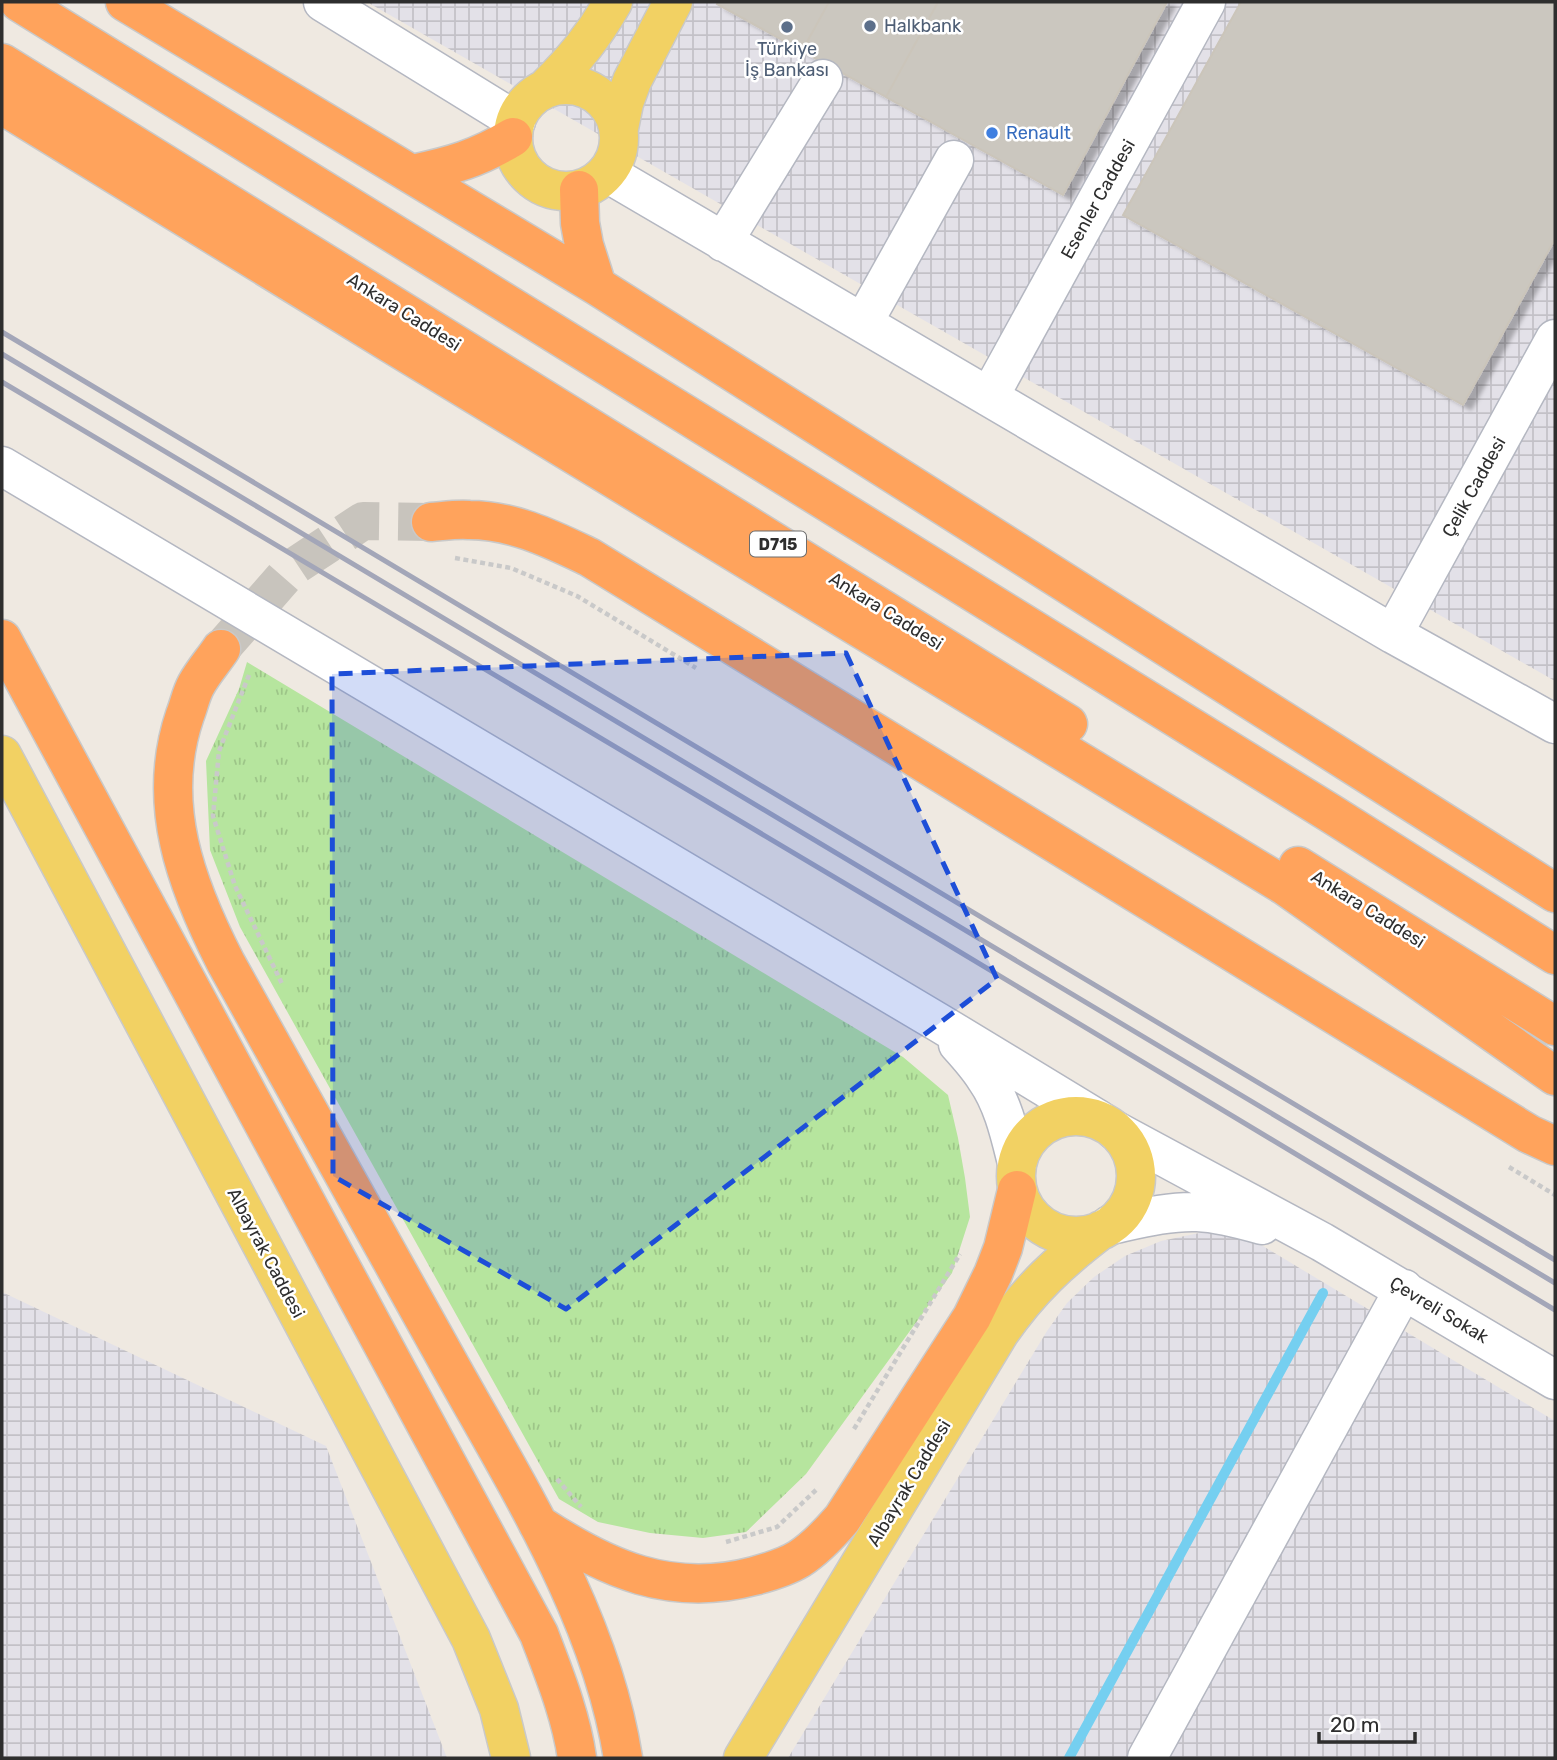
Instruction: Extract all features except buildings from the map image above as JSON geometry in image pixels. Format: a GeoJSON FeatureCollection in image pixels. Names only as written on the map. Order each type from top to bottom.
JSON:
{"type":"FeatureCollection","features":[{"type":"Feature","properties":{"kind":"highway"},"geometry":{"type":"LineString","coordinates":[[125,2],[597,286],[1555,893]]}},
{"type":"Feature","properties":{"kind":"highway"},"geometry":{"type":"LineString","coordinates":[[21,3],[1555,955]]}},
{"type":"Feature","properties":{"kind":"highway","name":"Ankara Caddesi"},"geometry":{"type":"LineString","coordinates":[[2,63],[1555,1026]]}},
{"type":"Feature","properties":{"kind":"highway"},"geometry":{"type":"LineString","coordinates":[[2,105],[1285,886],[1555,1076]]}},
{"type":"Feature","properties":{"kind":"highway"},"geometry":{"type":"LineString","coordinates":[[412,174],[470,160],[494,149],[514,129]]}},
{"type":"Feature","properties":{"kind":"highway"},"geometry":{"type":"LineString","coordinates":[[593,182],[580,223],[597,286]]}},
{"type":"Feature","properties":{"kind":"highway"},"geometry":{"type":"LineString","coordinates":[[431,522],[470,520],[508,524],[542,535],[589,557],[1529,1134],[1555,1146]]}},
{"type":"Feature","properties":{"kind":"highway"},"geometry":{"type":"LineString","coordinates":[[2,639],[539,1634],[562,1695],[577,1758]]}},
{"type":"Feature","properties":{"kind":"highway"},"geometry":{"type":"LineString","coordinates":[[235,660],[196,686],[180,730],[173,807],[189,882],[226,963],[538,1524],[594,1646],[623,1758]]}},
{"type":"Feature","properties":{"kind":"highway"},"geometry":{"type":"LineString","coordinates":[[1330,813],[1555,922]]}},
{"type":"Feature","properties":{"kind":"highway"},"geometry":{"type":"LineString","coordinates":[[538,1524],[597,1560],[656,1580],[719,1582],[772,1571],[797,1560],[822,1541],[842,1519],[972,1317],[1003,1248],[1017,1177]]}},
{"type":"Feature","properties":{"kind":"main road"},"geometry":{"type":"LineString","coordinates":[[613,2],[584,48],[547,87],[533,95],[522,107],[514,129],[515,153],[522,168],[533,180],[547,188],[563,191],[593,182],[616,160],[619,128],[632,80],[673,2]]}},
{"type":"Feature","properties":{"kind":"main road"},"geometry":{"type":"LineString","coordinates":[[547,87],[578,85],[593,91],[605,100],[614,113],[619,128]]}},
{"type":"Feature","properties":{"kind":"main road","name":"Albayrak Caddesi"},"geometry":{"type":"LineString","coordinates":[[2,755],[471,1639],[499,1709],[512,1758]]}},
{"type":"Feature","properties":{"kind":"main road"},"geometry":{"type":"LineString","coordinates":[[1072,1115],[1108,1125],[1123,1138],[1135,1165],[1133,1194],[1124,1211],[1106,1228],[1083,1236],[1045,1228],[1031,1216],[1020,1200],[1017,1177],[1027,1139],[1047,1122],[1072,1115]]}},
{"type":"Feature","properties":{"kind":"main road","name":"Albayrak Caddesi"},"geometry":{"type":"LineString","coordinates":[[743,1758],[1000,1332],[1030,1292],[1065,1259],[1106,1228]]}},
{"type":"Feature","properties":{"kind":"street"},"geometry":{"type":"LineString","coordinates":[[323,2],[514,129]]}},
{"type":"Feature","properties":{"kind":"street","name":"Esenler Caddesi"},"geometry":{"type":"LineString","coordinates":[[989,397],[1206,2]]}},
{"type":"Feature","properties":{"kind":"street"},"geometry":{"type":"LineString","coordinates":[[723,242],[823,79]]}},
{"type":"Feature","properties":{"kind":"street"},"geometry":{"type":"LineString","coordinates":[[863,323],[954,160]]}},
{"type":"Feature","properties":{"kind":"street"},"geometry":{"type":"LineString","coordinates":[[593,182],[723,242],[1393,634],[1555,724]]}},
{"type":"Feature","properties":{"kind":"street","name":"Çelik Caddesi"},"geometry":{"type":"LineString","coordinates":[[1393,634],[1555,340]]}},
{"type":"Feature","properties":{"kind":"street"},"geometry":{"type":"LineString","coordinates":[[2,466],[1108,1125],[1322,1242]]}},
{"type":"Feature","properties":{"kind":"street"},"geometry":{"type":"LineString","coordinates":[[940,1024],[988,1080],[1009,1133],[1017,1177]]}},
{"type":"Feature","properties":{"kind":"street"},"geometry":{"type":"LineString","coordinates":[[1106,1228],[1169,1214],[1199,1212],[1250,1221],[1322,1242]]}},
{"type":"Feature","properties":{"kind":"street","name":"Çevreli Sokak"},"geometry":{"type":"LineString","coordinates":[[1322,1242],[1555,1380]]}},
{"type":"Feature","properties":{"kind":"street"},"geometry":{"type":"LineString","coordinates":[[1147,1758],[1404,1289]]}},
{"type":"Feature","properties":{"kind":"path"},"geometry":{"type":"LineString","coordinates":[[449,557],[511,568],[577,596],[696,668]]}},
{"type":"Feature","properties":{"kind":"path"},"geometry":{"type":"LineString","coordinates":[[235,660],[219,751],[213,816],[234,886],[283,986]]}},
{"type":"Feature","properties":{"kind":"path"},"geometry":{"type":"LineString","coordinates":[[1501,1161],[1555,1195]]}},
{"type":"Feature","properties":{"kind":"path"},"geometry":{"type":"LineString","coordinates":[[854,1429],[960,1254],[984,1242],[1003,1248]]}},
{"type":"Feature","properties":{"kind":"path"},"geometry":{"type":"LineString","coordinates":[[552,1473],[588,1515]]}},
{"type":"Feature","properties":{"kind":"path"},"geometry":{"type":"LineString","coordinates":[[724,1543],[777,1527],[818,1487]]}},
{"type":"Feature","properties":{"kind":"highlighted area"},"geometry":{"type":"Polygon","coordinates":[[[846,653],[997,979],[566,1309],[333,1176],[332,674],[846,653]]]}},
{"type":"Feature","properties":{"kind":"shaded area"},"geometry":{"type":"Polygon","coordinates":[[[367,2],[1555,2],[1555,681],[367,2]]]}},
{"type":"Feature","properties":{"kind":"shaded area"},"geometry":{"type":"Polygon","coordinates":[[[1204,1232],[1246,1236],[1555,1421],[1555,1758],[788,1758],[1047,1331],[1067,1303],[1094,1277],[1125,1256],[1161,1241],[1204,1232]]]}},
{"type":"Feature","properties":{"kind":"shaded area"},"geometry":{"type":"Polygon","coordinates":[[[2,1292],[326,1446],[447,1758],[2,1758],[2,1292]]]}},
{"type":"Feature","properties":{"kind":"green space"},"geometry":{"type":"Polygon","coordinates":[[[247,662],[903,1057],[948,1095],[958,1138],[970,1217],[952,1273],[806,1474],[746,1532],[703,1538],[650,1533],[598,1522],[559,1499],[240,927],[210,850],[206,761],[239,689],[247,662]]]}},
{"type":"Feature","properties":{"kind":"waterway"},"geometry":{"type":"LineString","coordinates":[[1069,1758],[1323,1293]]}},
{"type":"Feature","properties":{"kind":"tunnel"},"geometry":{"type":"LineString","coordinates":[[221,649],[292,568],[363,521],[431,522]]}},
{"type":"Feature","properties":{"kind":"railway"},"geometry":{"type":"LineString","coordinates":[[2,332],[1555,1260]]}},
{"type":"Feature","properties":{"kind":"railway"},"geometry":{"type":"LineString","coordinates":[[2,354],[1555,1283]]}},
{"type":"Feature","properties":{"kind":"railway"},"geometry":{"type":"LineString","coordinates":[[2,382],[935,937],[1555,1310]]}},
{"type":"Feature","properties":{"kind":"place","name":"Halkbank"},"geometry":{"type":"Point","coordinates":[870,26]}},
{"type":"Feature","properties":{"kind":"place","name":"Türkiye İş Bankası"},"geometry":{"type":"Point","coordinates":[787,27]}},
{"type":"Feature","properties":{"kind":"place","name":"Renault"},"geometry":{"type":"Point","coordinates":[992,133]}}]}
